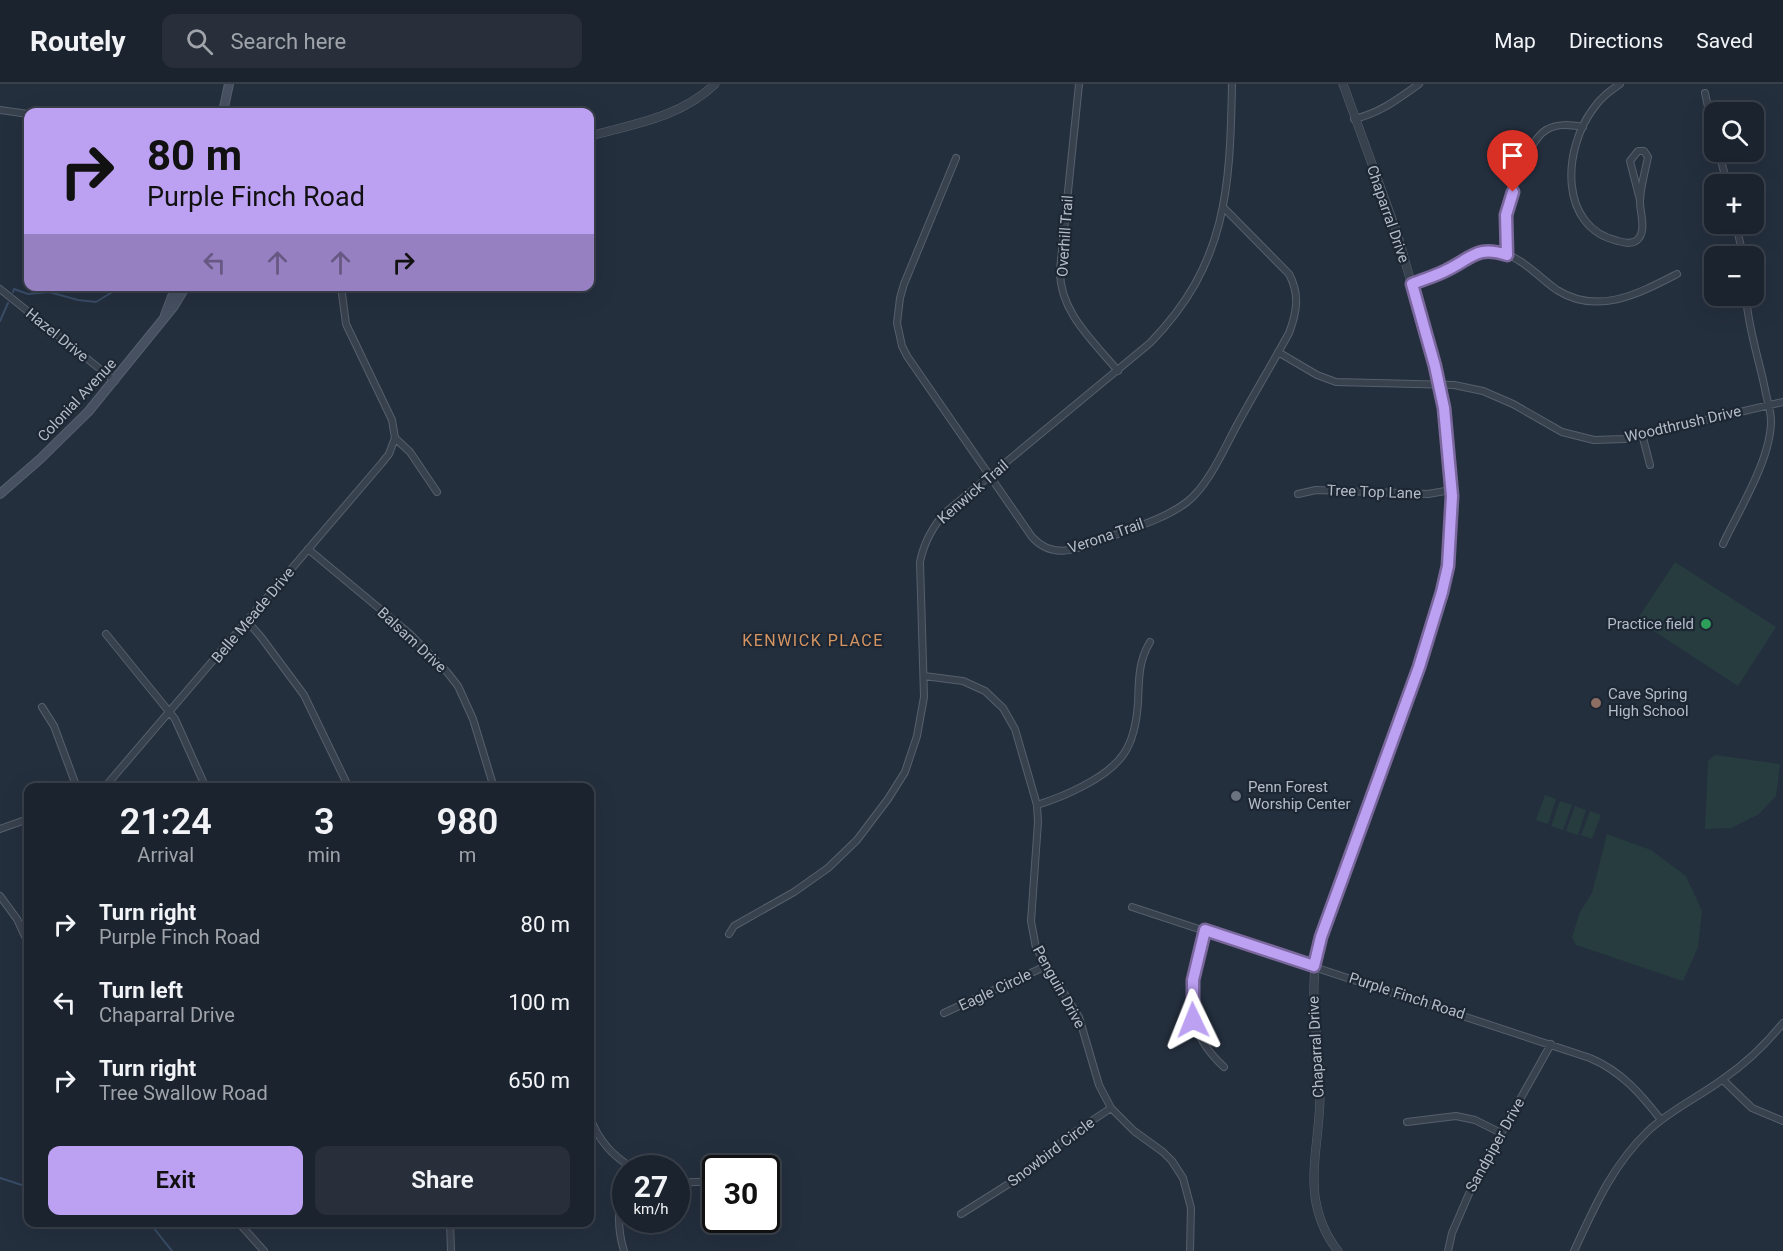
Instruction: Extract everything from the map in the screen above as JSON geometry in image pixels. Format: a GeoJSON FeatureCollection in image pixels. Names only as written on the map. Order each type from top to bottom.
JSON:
{"type":"FeatureCollection","features":[{"type":"Feature","properties":{"kind":"main road"},"geometry":{"type":"LineString","coordinates":[[225,108],[230,84]]}},
{"type":"Feature","properties":{"kind":"main road","name":"Colonial Avenue"},"geometry":{"type":"LineString","coordinates":[[165,316],[174,291]]}},
{"type":"Feature","properties":{"kind":"main road","name":"Colonial Avenue"},"geometry":{"type":"LineString","coordinates":[[0,494],[65,435],[115,381],[174,306],[183,291]]}},
{"type":"Feature","properties":{"kind":"street"},"geometry":{"type":"LineString","coordinates":[[594,135],[667,114],[701,96],[716,84]]}},
{"type":"Feature","properties":{"kind":"street","name":"Overhill Trail"},"geometry":{"type":"LineString","coordinates":[[1079,84],[1060,270],[1061,287],[1073,316],[1118,371]]}},
{"type":"Feature","properties":{"kind":"street","name":"Kenwick Trail"},"geometry":{"type":"LineString","coordinates":[[729,934],[734,926],[794,892],[828,868],[857,840],[905,772],[917,736],[924,697],[920,562],[930,532],[946,512],[1118,371],[1165,328],[1190,294],[1209,258],[1224,208],[1229,160],[1232,84]]}},
{"type":"Feature","properties":{"kind":"street","name":"Chaparral Drive"},"geometry":{"type":"LineString","coordinates":[[1338,1251],[1321,1220],[1315,1199],[1320,1097],[1313,986],[1314,966],[1321,937],[1412,688],[1442,592],[1450,549],[1451,490],[1444,408],[1439,384],[1397,233],[1342,84]]}},
{"type":"Feature","properties":{"kind":"street"},"geometry":{"type":"LineString","coordinates":[[1354,119],[1371,115],[1385,108],[1419,84]]}},
{"type":"Feature","properties":{"kind":"street"},"geometry":{"type":"LineString","coordinates":[[1620,84],[1600,100],[1583,126],[1572,166],[1572,192],[1579,214],[1590,228],[1617,241],[1634,242],[1642,231],[1640,200],[1630,161],[1638,152],[1644,152],[1648,157],[1640,200]]}},
{"type":"Feature","properties":{"kind":"street"},"geometry":{"type":"LineString","coordinates":[[1705,93],[1707,102]]}},
{"type":"Feature","properties":{"kind":"street"},"geometry":{"type":"LineString","coordinates":[[0,110],[24,113]]}},
{"type":"Feature","properties":{"kind":"street"},"geometry":{"type":"LineString","coordinates":[[1507,255],[1505,229],[1509,202],[1528,154],[1537,138],[1554,126],[1583,126]]}},
{"type":"Feature","properties":{"kind":"street","name":"Verona Trail"},"geometry":{"type":"LineString","coordinates":[[956,158],[904,284],[897,313],[899,334],[907,356],[1032,537],[1042,546],[1054,551],[1062,552],[1083,547],[1153,520],[1184,505],[1197,492],[1216,464],[1289,333],[1297,297],[1293,282],[1275,259],[1224,208]]}},
{"type":"Feature","properties":{"kind":"street"},"geometry":{"type":"LineString","coordinates":[[1412,284],[1448,270],[1477,252],[1495,251],[1529,267],[1555,289],[1575,298],[1589,301],[1623,299],[1641,293],[1677,274]]}},
{"type":"Feature","properties":{"kind":"street","name":"Hazel Drive"},"geometry":{"type":"LineString","coordinates":[[0,289],[115,381]]}},
{"type":"Feature","properties":{"kind":"street"},"geometry":{"type":"LineString","coordinates":[[342,291],[345,324],[392,420],[395,438],[410,452],[437,492]]}},
{"type":"Feature","properties":{"kind":"street"},"geometry":{"type":"LineString","coordinates":[[1723,544],[1766,452],[1771,420],[1747,306]]}},
{"type":"Feature","properties":{"kind":"street","name":"Woodthrush Drive"},"geometry":{"type":"LineString","coordinates":[[1278,352],[1317,375],[1336,382],[1439,384],[1472,388],[1497,396],[1572,436],[1592,440],[1609,440],[1642,434],[1783,402]]}},
{"type":"Feature","properties":{"kind":"street"},"geometry":{"type":"LineString","coordinates":[[1642,434],[1650,465]]}},
{"type":"Feature","properties":{"kind":"street","name":"Belle Meade Drive"},"geometry":{"type":"LineString","coordinates":[[108,783],[381,464],[389,454],[395,438]]}},
{"type":"Feature","properties":{"kind":"street","name":"Tree Top Lane"},"geometry":{"type":"LineString","coordinates":[[1298,494],[1316,490],[1428,494],[1451,490]]}},
{"type":"Feature","properties":{"kind":"street","name":"Balsam Drive"},"geometry":{"type":"LineString","coordinates":[[308,549],[410,634],[447,672],[458,686],[473,719],[493,783]]}},
{"type":"Feature","properties":{"kind":"street"},"geometry":{"type":"LineString","coordinates":[[248,621],[304,695],[347,783]]}},
{"type":"Feature","properties":{"kind":"street"},"geometry":{"type":"LineString","coordinates":[[106,634],[170,711],[182,730],[204,783]]}},
{"type":"Feature","properties":{"kind":"street"},"geometry":{"type":"LineString","coordinates":[[1037,805],[1053,801],[1102,776],[1124,755],[1135,727],[1138,672],[1150,642]]}},
{"type":"Feature","properties":{"kind":"street","name":"Penguin Drive"},"geometry":{"type":"LineString","coordinates":[[924,676],[951,678],[986,691],[1003,708],[1015,729],[1037,805],[1038,822],[1031,927],[1035,948],[1079,1017],[1099,1085],[1111,1108],[1134,1131],[1163,1152],[1178,1168],[1184,1179],[1191,1208],[1190,1251]]}},
{"type":"Feature","properties":{"kind":"street"},"geometry":{"type":"LineString","coordinates":[[42,707],[54,726],[74,783]]}},
{"type":"Feature","properties":{"kind":"street"},"geometry":{"type":"LineString","coordinates":[[0,829],[24,820]]}},
{"type":"Feature","properties":{"kind":"street"},"geometry":{"type":"LineString","coordinates":[[0,896],[17,919],[24,934]]}},
{"type":"Feature","properties":{"kind":"street","name":"Purple Finch Road"},"geometry":{"type":"LineString","coordinates":[[1132,907],[1590,1058],[1614,1071],[1632,1085],[1661,1120]]}},
{"type":"Feature","properties":{"kind":"street"},"geometry":{"type":"LineString","coordinates":[[1205,930],[1193,980],[1192,1013],[1201,1039],[1224,1067]]}},
{"type":"Feature","properties":{"kind":"street","name":"Eagle Circle"},"geometry":{"type":"LineString","coordinates":[[944,1013],[1046,966]]}},
{"type":"Feature","properties":{"kind":"street"},"geometry":{"type":"LineString","coordinates":[[1574,1251],[1599,1197],[1615,1170],[1648,1132],[1661,1120],[1723,1080],[1753,1054],[1783,1023]]}},
{"type":"Feature","properties":{"kind":"street","name":"Sandpiper Drive"},"geometry":{"type":"LineString","coordinates":[[1448,1251],[1463,1205],[1551,1044]]}},
{"type":"Feature","properties":{"kind":"street"},"geometry":{"type":"LineString","coordinates":[[1723,1080],[1752,1108],[1783,1121]]}},
{"type":"Feature","properties":{"kind":"street","name":"Snowbird Circle"},"geometry":{"type":"LineString","coordinates":[[961,1214],[1026,1173],[1066,1138],[1111,1108]]}},
{"type":"Feature","properties":{"kind":"street"},"geometry":{"type":"LineString","coordinates":[[1407,1122],[1456,1116],[1475,1120],[1501,1133]]}},
{"type":"Feature","properties":{"kind":"street"},"geometry":{"type":"LineString","coordinates":[[594,1125],[602,1142],[615,1155]]}},
{"type":"Feature","properties":{"kind":"street"},"geometry":{"type":"LineString","coordinates":[[242,1227],[264,1251]]}},
{"type":"Feature","properties":{"kind":"street"},"geometry":{"type":"LineString","coordinates":[[450,1227],[451,1251]]}},
{"type":"Feature","properties":{"kind":"street"},"geometry":{"type":"LineString","coordinates":[[620,1233],[624,1251]]}},
{"type":"Feature","properties":{"kind":"green space","name":"Practice field"},"geometry":{"type":"Polygon","coordinates":[[[1675,562],[1776,627],[1738,686],[1637,620],[1675,562]]]}},
{"type":"Feature","properties":{"kind":"green space"},"geometry":{"type":"Polygon","coordinates":[[[1715,755],[1780,764],[1776,796],[1759,814],[1731,828],[1705,829],[1708,761],[1715,755]]]}},
{"type":"Feature","properties":{"kind":"green space"},"geometry":{"type":"Polygon","coordinates":[[[1545,795],[1556,799],[1548,824],[1536,820],[1545,795]]]}},
{"type":"Feature","properties":{"kind":"green space"},"geometry":{"type":"Polygon","coordinates":[[[1560,801],[1572,805],[1563,830],[1551,826],[1560,801]]]}},
{"type":"Feature","properties":{"kind":"green space"},"geometry":{"type":"Polygon","coordinates":[[[1575,806],[1586,810],[1578,835],[1566,831],[1575,806]]]}},
{"type":"Feature","properties":{"kind":"green space"},"geometry":{"type":"Polygon","coordinates":[[[1590,811],[1601,815],[1592,839],[1581,835],[1590,811]]]}},
{"type":"Feature","properties":{"kind":"green space"},"geometry":{"type":"Polygon","coordinates":[[[1607,834],[1651,850],[1686,876],[1702,911],[1698,947],[1683,981],[1576,945],[1572,937],[1580,912],[1592,893],[1607,834]]]}},
{"type":"Feature","properties":{"kind":"waterway"},"geometry":{"type":"LineString","coordinates":[[13,292],[14,289],[28,294],[49,292],[96,302],[114,291]]}},
{"type":"Feature","properties":{"kind":"waterway"},"geometry":{"type":"LineString","coordinates":[[0,321],[8,303]]}},
{"type":"Feature","properties":{"kind":"waterway"},"geometry":{"type":"LineString","coordinates":[[0,1178],[24,1186]]}},
{"type":"Feature","properties":{"kind":"waterway"},"geometry":{"type":"LineString","coordinates":[[153,1227],[172,1251]]}},
{"type":"Feature","properties":{"kind":"place","name":"Practice field"},"geometry":{"type":"Point","coordinates":[1706,624]}},
{"type":"Feature","properties":{"kind":"place","name":"Cave Spring High School"},"geometry":{"type":"Point","coordinates":[1596,703]}},
{"type":"Feature","properties":{"kind":"place","name":"Penn Forest Worship Center"},"geometry":{"type":"Point","coordinates":[1236,796]}},
{"type":"Feature","properties":{"kind":"district","name":"KENWICK PLACE"},"geometry":{"type":"Point","coordinates":[813,640]}},
{"type":"Feature","properties":{"kind":"route"},"geometry":{"type":"LineString","coordinates":[[1193,1020],[1193,980],[1205,930],[1314,966],[1321,937],[1419,667],[1448,566],[1452,496],[1444,408],[1412,284],[1448,270],[1477,252],[1485,250],[1507,255],[1506,215],[1513,192]]}}]}
